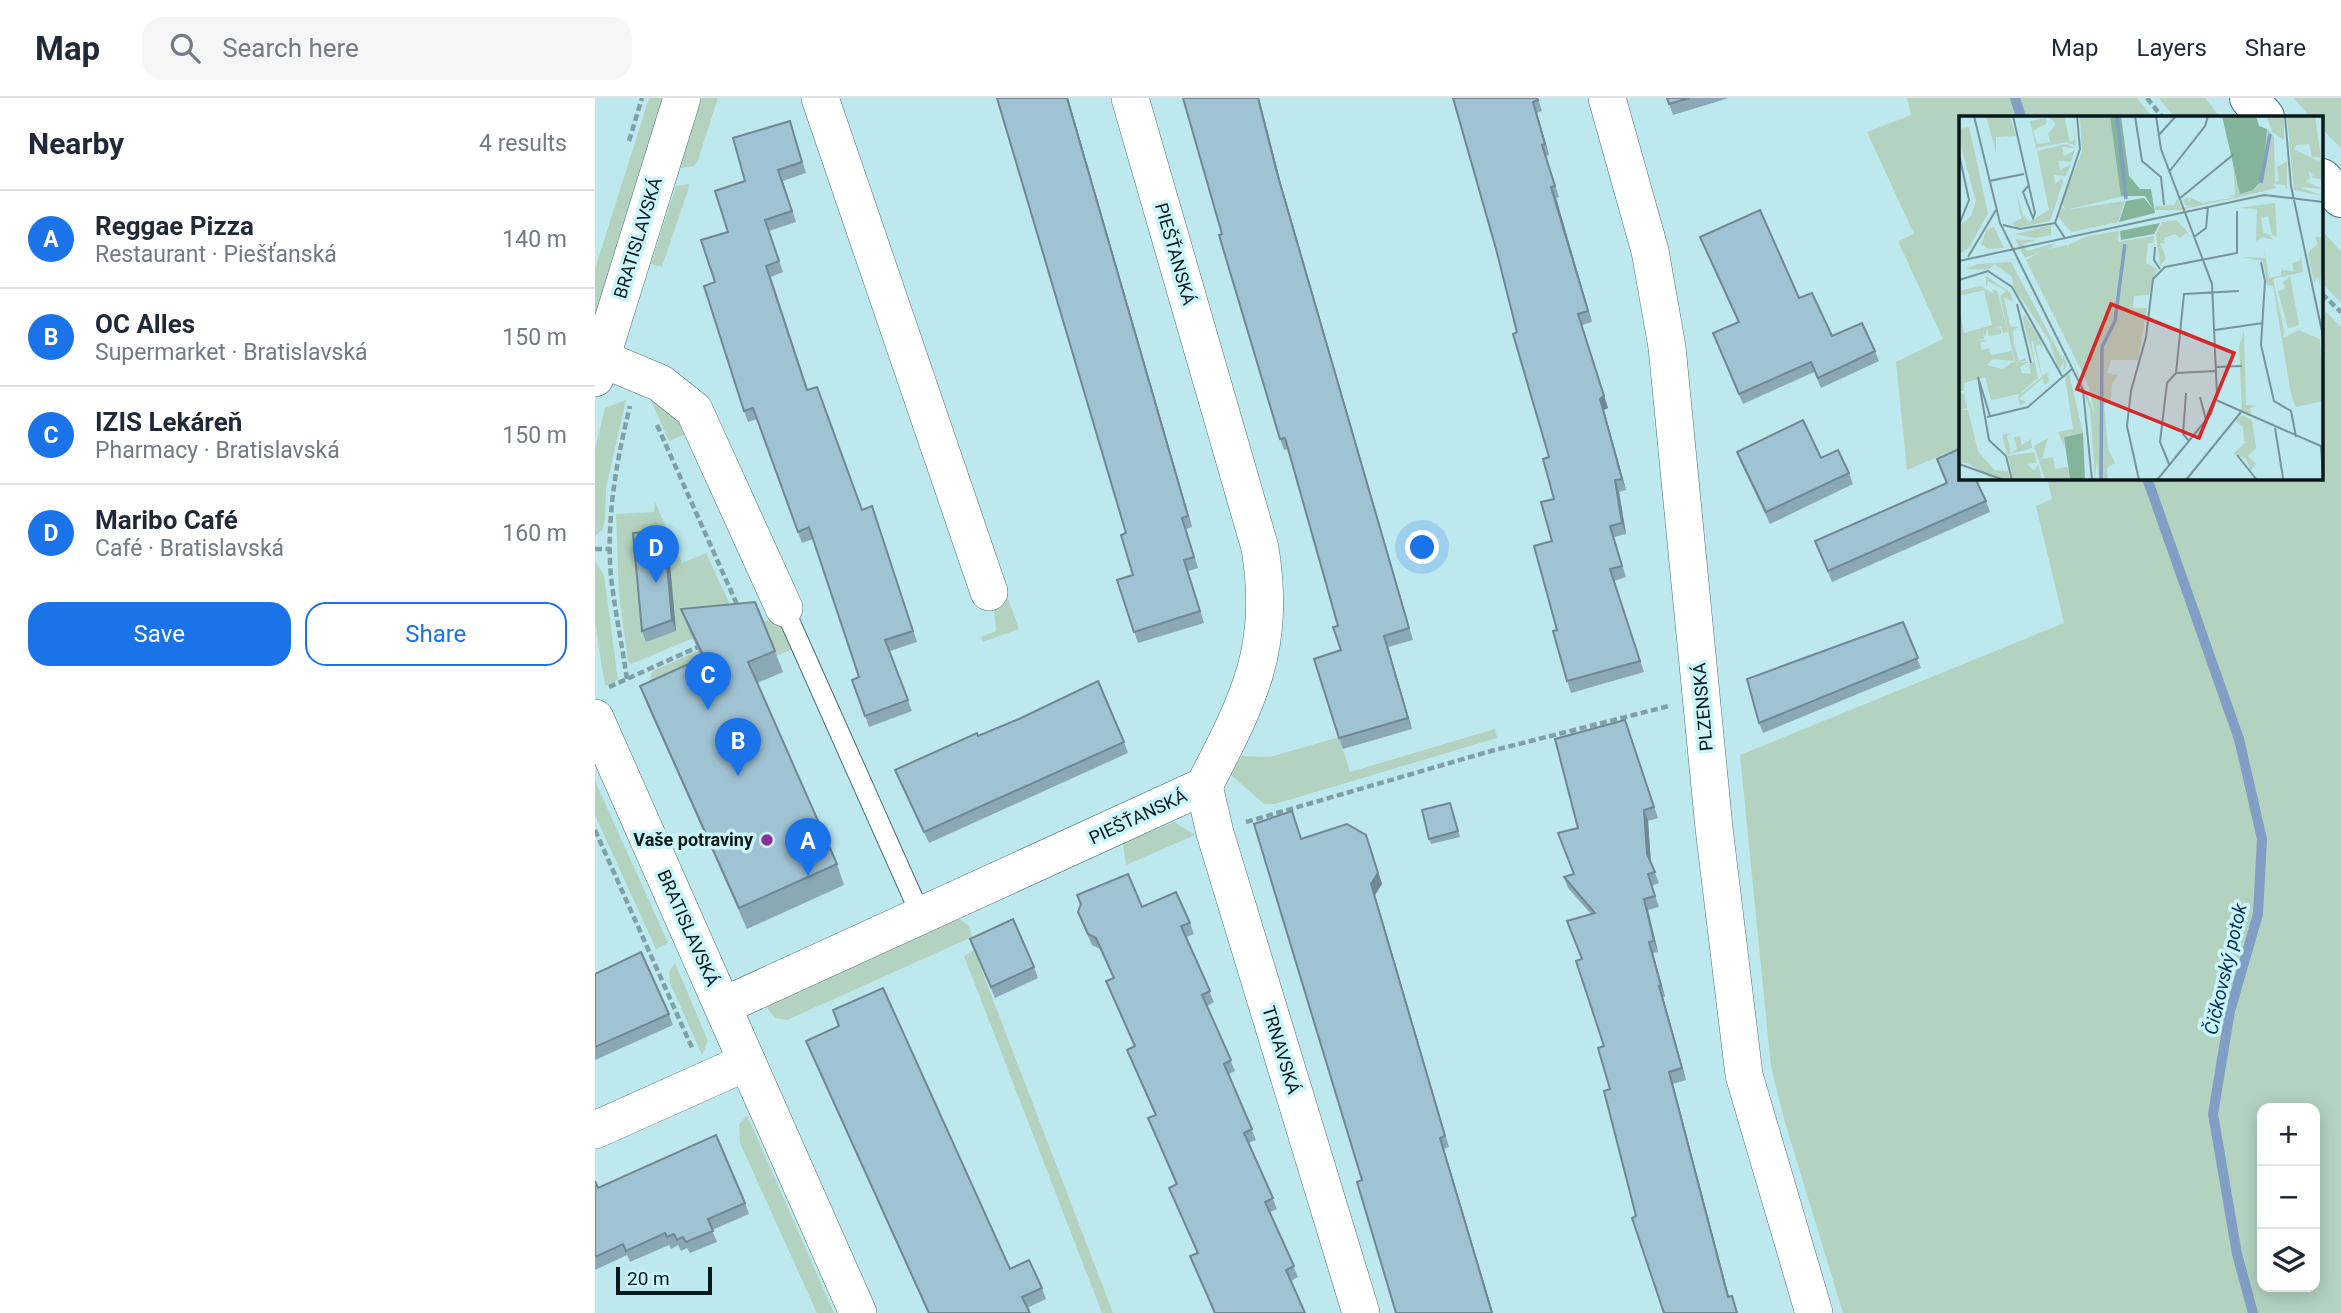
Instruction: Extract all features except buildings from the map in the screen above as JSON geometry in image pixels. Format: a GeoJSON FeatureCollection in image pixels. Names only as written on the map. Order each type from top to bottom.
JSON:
{"type":"FeatureCollection","features":[{"type":"Feature","properties":{"kind":"street","name":"BRATISLAVSKÁ"},"geometry":{"type":"LineString","coordinates":[[616,372],[682,98]]}},
{"type":"Feature","properties":{"kind":"street"},"geometry":{"type":"LineString","coordinates":[[820,98],[989,592]]}},
{"type":"Feature","properties":{"kind":"street","name":"PIEŠŤANSKÁ"},"geometry":{"type":"LineString","coordinates":[[723,1006],[922,918],[1204,786],[1249,695],[1264,638],[1265,580],[1260,548],[1130,98]]}},
{"type":"Feature","properties":{"kind":"street","name":"PLZENSKÁ"},"geometry":{"type":"LineString","coordinates":[[1607,98],[1650,251],[1667,347],[1714,828],[1744,1075],[1814,1313]]}},
{"type":"Feature","properties":{"kind":"street"},"geometry":{"type":"LineString","coordinates":[[2249,98],[2264,116]]}},
{"type":"Feature","properties":{"kind":"street"},"geometry":{"type":"LineString","coordinates":[[2323,179],[2341,198]]}},
{"type":"Feature","properties":{"kind":"street"},"geometry":{"type":"LineString","coordinates":[[616,372],[678,394],[694,410],[784,608]]}},
{"type":"Feature","properties":{"kind":"street","name":"BRATISLAVSKÁ"},"geometry":{"type":"LineString","coordinates":[[600,703],[723,1006],[858,1313]]}},
{"type":"Feature","properties":{"kind":"street","name":"TRNAVSKÁ"},"geometry":{"type":"LineString","coordinates":[[1204,786],[1215,833],[1360,1313]]}},
{"type":"Feature","properties":{"kind":"street"},"geometry":{"type":"LineString","coordinates":[[595,1130],[747,1062]]}},
{"type":"Feature","properties":{"kind":"lane"},"geometry":{"type":"LineString","coordinates":[[784,608],[922,918]]}},
{"type":"Feature","properties":{"kind":"path"},"geometry":{"type":"LineString","coordinates":[[2147,98],[2161,116]]}},
{"type":"Feature","properties":{"kind":"path"},"geometry":{"type":"LineString","coordinates":[[2323,295],[2341,313]]}},
{"type":"Feature","properties":{"kind":"path"},"geometry":{"type":"LineString","coordinates":[[616,372],[615,474],[610,549],[614,603],[627,679]]}},
{"type":"Feature","properties":{"kind":"path"},"geometry":{"type":"LineString","coordinates":[[616,372],[741,613]]}},
{"type":"Feature","properties":{"kind":"path"},"geometry":{"type":"LineString","coordinates":[[595,549],[610,549]]}},
{"type":"Feature","properties":{"kind":"path"},"geometry":{"type":"LineString","coordinates":[[600,703],[627,679],[711,641]]}},
{"type":"Feature","properties":{"kind":"path"},"geometry":{"type":"LineString","coordinates":[[1215,833],[1262,815],[1491,751],[1664,707]]}},
{"type":"Feature","properties":{"kind":"path"},"geometry":{"type":"LineString","coordinates":[[595,830],[707,1080]]}},
{"type":"Feature","properties":{"kind":"green space"},"geometry":{"type":"Polygon","coordinates":[[[649,98],[663,98],[595,321],[595,269],[649,98]]]}},
{"type":"Feature","properties":{"kind":"green space"},"geometry":{"type":"Polygon","coordinates":[[[702,98],[718,98],[697,163],[680,168],[702,98]]]}},
{"type":"Feature","properties":{"kind":"green space"},"geometry":{"type":"Polygon","coordinates":[[[1907,98],[2137,98],[2151,116],[1959,116],[1959,448],[1907,470],[1896,362],[1943,339],[1898,241],[1914,234],[1867,132],[1911,115],[1907,98]]]}},
{"type":"Feature","properties":{"kind":"green space"},"geometry":{"type":"Polygon","coordinates":[[[2159,98],[2205,98],[2219,116],[2173,116],[2159,98]]]}},
{"type":"Feature","properties":{"kind":"green space"},"geometry":{"type":"Polygon","coordinates":[[[2294,98],[2341,98],[2341,148],[2323,130],[2323,116],[2309,116],[2294,98]]]}},
{"type":"Feature","properties":{"kind":"green space"},"geometry":{"type":"Polygon","coordinates":[[[690,184],[662,267],[651,264],[676,186],[690,184]]]}},
{"type":"Feature","properties":{"kind":"green space"},"geometry":{"type":"Polygon","coordinates":[[[2323,232],[2341,251],[2341,303],[2323,284],[2323,232]]]}},
{"type":"Feature","properties":{"kind":"green space"},"geometry":{"type":"Polygon","coordinates":[[[2323,309],[2341,327],[2341,1313],[1843,1313],[1784,1119],[1771,1067],[1740,755],[2064,623],[2036,506],[2052,499],[2047,480],[2323,480],[2323,309]]]}},
{"type":"Feature","properties":{"kind":"green space"},"geometry":{"type":"Polygon","coordinates":[[[648,394],[681,415],[688,433],[669,441],[648,394]]]}},
{"type":"Feature","properties":{"kind":"green space"},"geometry":{"type":"Polygon","coordinates":[[[626,400],[606,488],[605,519],[602,530],[595,536],[595,450],[605,408],[626,400]]]}},
{"type":"Feature","properties":{"kind":"green space"},"geometry":{"type":"Polygon","coordinates":[[[655,502],[682,563],[706,553],[737,620],[631,664],[628,661],[619,594],[616,514],[654,512],[655,502]]]}},
{"type":"Feature","properties":{"kind":"green space"},"geometry":{"type":"Polygon","coordinates":[[[595,561],[604,575],[618,680],[605,686],[595,623],[595,561]]]}},
{"type":"Feature","properties":{"kind":"green space"},"geometry":{"type":"Polygon","coordinates":[[[1004,587],[1019,629],[983,642],[981,637],[996,631],[994,610],[1004,587]]]}},
{"type":"Feature","properties":{"kind":"green space"},"geometry":{"type":"Polygon","coordinates":[[[781,614],[796,648],[776,656],[702,656],[712,678],[650,690],[651,673],[655,670],[781,614]]]}},
{"type":"Feature","properties":{"kind":"green space"},"geometry":{"type":"Polygon","coordinates":[[[1495,729],[1497,738],[1275,804],[1264,804],[1229,773],[1242,756],[1270,757],[1339,737],[1350,772],[1495,729]]]}},
{"type":"Feature","properties":{"kind":"green space"},"geometry":{"type":"Polygon","coordinates":[[[595,781],[668,943],[656,949],[595,815],[595,781]]]}},
{"type":"Feature","properties":{"kind":"green space"},"geometry":{"type":"Polygon","coordinates":[[[1174,822],[1195,835],[1126,865],[1123,843],[1174,822]]]}},
{"type":"Feature","properties":{"kind":"green space"},"geometry":{"type":"Polygon","coordinates":[[[958,918],[969,926],[972,937],[787,1020],[775,1018],[767,1008],[771,1002],[958,918]]]}},
{"type":"Feature","properties":{"kind":"green space"},"geometry":{"type":"Polygon","coordinates":[[[974,950],[1113,1313],[1102,1313],[964,956],[974,950]]]}},
{"type":"Feature","properties":{"kind":"green space"},"geometry":{"type":"Polygon","coordinates":[[[675,963],[708,1041],[702,1055],[670,983],[669,972],[675,963]]]}},
{"type":"Feature","properties":{"kind":"green space"},"geometry":{"type":"Polygon","coordinates":[[[747,1115],[834,1313],[817,1313],[740,1143],[739,1125],[747,1115]]]}},
{"type":"Feature","properties":{"kind":"waterway","name":"Čičkovský potok"},"geometry":{"type":"LineString","coordinates":[[2015,98],[2021,116]]}},
{"type":"Feature","properties":{"kind":"waterway","name":"Čičkovský potok"},"geometry":{"type":"LineString","coordinates":[[2148,480],[2239,739],[2262,839],[2258,914],[2230,1011],[2213,1114],[2237,1254],[2253,1313]]}},
{"type":"Feature","properties":{"kind":"place","name":"Maribo Café"},"geometry":{"type":"Point","coordinates":[656,583]}},
{"type":"Feature","properties":{"kind":"place","name":"IZIS Lekáreň"},"geometry":{"type":"Point","coordinates":[708,710]}},
{"type":"Feature","properties":{"kind":"place","name":"OC Alles"},"geometry":{"type":"Point","coordinates":[738,776]}},
{"type":"Feature","properties":{"kind":"place","name":"Vaše potraviny"},"geometry":{"type":"Point","coordinates":[767,840]}},
{"type":"Feature","properties":{"kind":"place","name":"Reggae Pizza"},"geometry":{"type":"Point","coordinates":[808,876]}}]}
